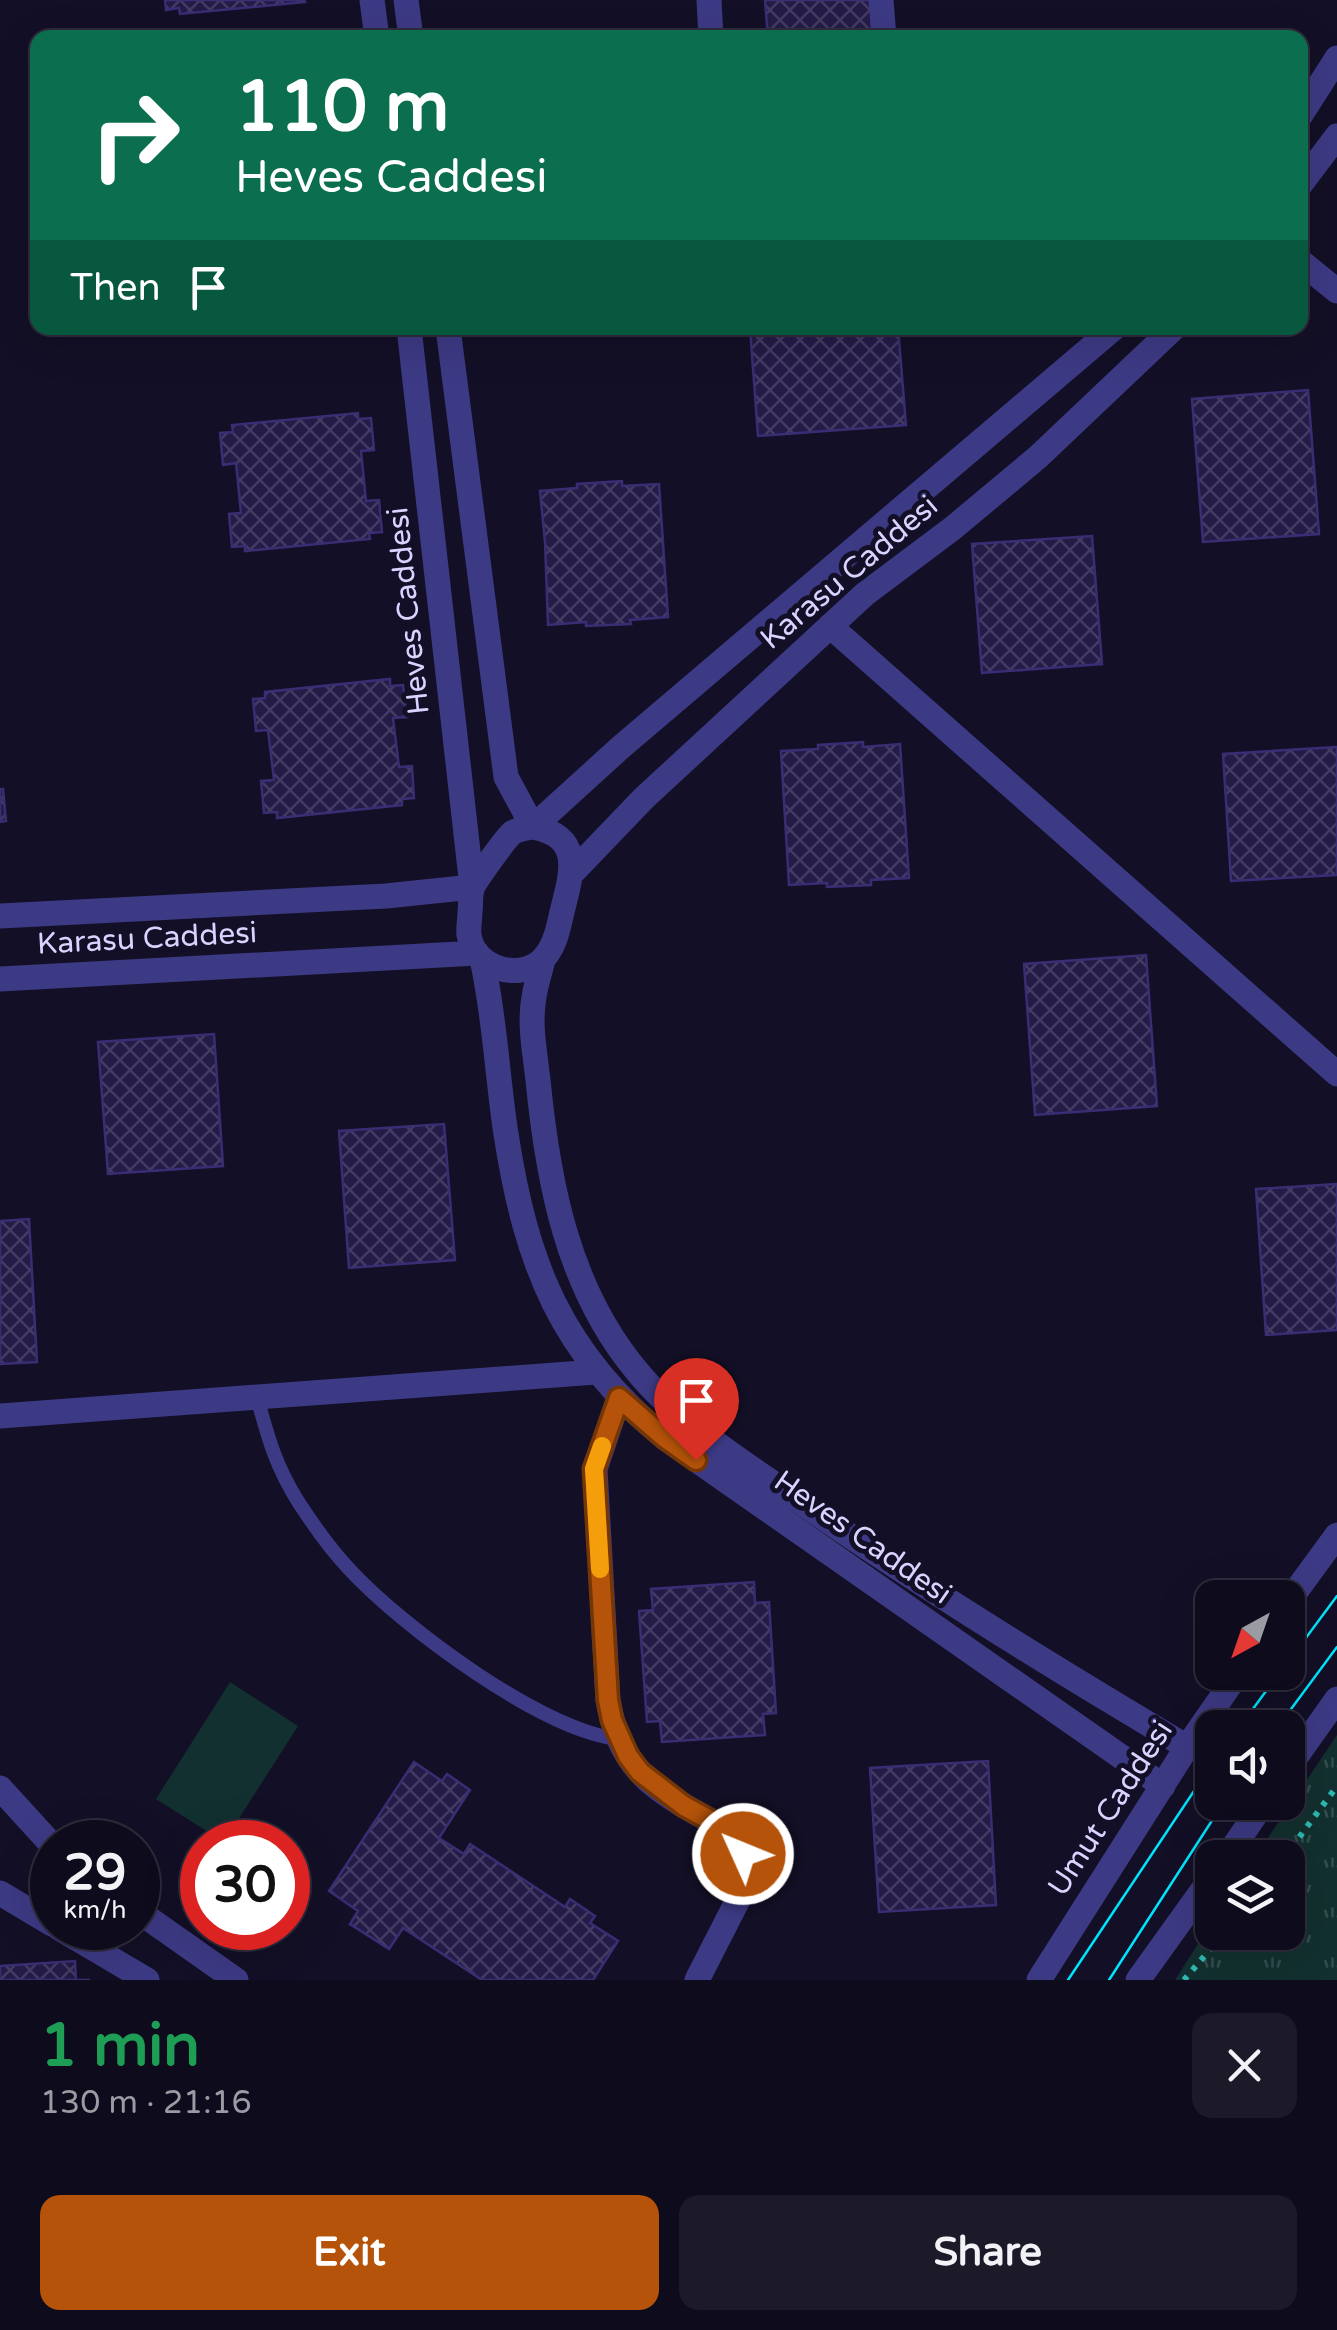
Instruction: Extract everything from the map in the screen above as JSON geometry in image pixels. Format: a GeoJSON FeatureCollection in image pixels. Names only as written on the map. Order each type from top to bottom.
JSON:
{"type":"FeatureCollection","features":[{"type":"Feature","properties":{"kind":"street"},"geometry":{"type":"LineString","coordinates":[[372,0],[376,30]]}},
{"type":"Feature","properties":{"kind":"street"},"geometry":{"type":"LineString","coordinates":[[406,0],[411,30]]}},
{"type":"Feature","properties":{"kind":"street"},"geometry":{"type":"LineString","coordinates":[[709,0],[711,30]]}},
{"type":"Feature","properties":{"kind":"street"},"geometry":{"type":"LineString","coordinates":[[881,0],[883,30]]}},
{"type":"Feature","properties":{"kind":"street"},"geometry":{"type":"LineString","coordinates":[[1308,103],[1337,58]]}},
{"type":"Feature","properties":{"kind":"street"},"geometry":{"type":"LineString","coordinates":[[1308,175],[1337,136]]}},
{"type":"Feature","properties":{"kind":"street"},"geometry":{"type":"LineString","coordinates":[[1308,267],[1337,291]]}},
{"type":"Feature","properties":{"kind":"street","name":"Heves Caddesi"},"geometry":{"type":"LineString","coordinates":[[409,335],[472,888]]}},
{"type":"Feature","properties":{"kind":"street"},"geometry":{"type":"LineString","coordinates":[[449,335],[506,777],[534,828]]}},
{"type":"Feature","properties":{"kind":"street","name":"Karasu Caddesi"},"geometry":{"type":"LineString","coordinates":[[534,828],[636,734],[1106,335]]}},
{"type":"Feature","properties":{"kind":"street","name":"Karasu Caddesi"},"geometry":{"type":"LineString","coordinates":[[572,873],[644,798],[830,626],[1038,457],[1167,335]]}},
{"type":"Feature","properties":{"kind":"street"},"geometry":{"type":"LineString","coordinates":[[830,626],[1337,1074]]}},
{"type":"Feature","properties":{"kind":"street"},"geometry":{"type":"LineString","coordinates":[[534,828],[558,836],[572,860],[572,873],[551,950],[532,967],[507,971],[480,956],[469,935],[472,888],[510,834],[534,828]]}},
{"type":"Feature","properties":{"kind":"street","name":"Karasu Caddesi"},"geometry":{"type":"LineString","coordinates":[[0,916],[472,888]]}},
{"type":"Feature","properties":{"kind":"street","name":"Heves Caddesi"},"geometry":{"type":"LineString","coordinates":[[480,956],[492,1010],[506,1135],[527,1233],[550,1296],[596,1372],[665,1438],[1163,1786]]}},
{"type":"Feature","properties":{"kind":"street","name":"Karasu Caddesi"},"geometry":{"type":"LineString","coordinates":[[0,979],[480,956]]}},
{"type":"Feature","properties":{"kind":"street","name":"Heves Caddesi"},"geometry":{"type":"LineString","coordinates":[[542,960],[533,999],[532,1030],[552,1183],[579,1277],[605,1327],[638,1374],[695,1426],[864,1546],[970,1616],[1187,1747]]}},
{"type":"Feature","properties":{"kind":"street"},"geometry":{"type":"LineString","coordinates":[[0,1416],[596,1372]]}},
{"type":"Feature","properties":{"kind":"street"},"geometry":{"type":"LineString","coordinates":[[619,1398],[594,1469],[608,1700],[618,1738],[650,1782],[732,1835],[747,1873],[696,1980]]}},
{"type":"Feature","properties":{"kind":"street"},"geometry":{"type":"LineString","coordinates":[[1304,1580],[1337,1535]]}},
{"type":"Feature","properties":{"kind":"street","name":"Umut Caddesi"},"geometry":{"type":"LineString","coordinates":[[1038,1980],[1227,1690]]}},
{"type":"Feature","properties":{"kind":"street"},"geometry":{"type":"LineString","coordinates":[[1305,1744],[1337,1699]]}},
{"type":"Feature","properties":{"kind":"street"},"geometry":{"type":"LineString","coordinates":[[0,1788],[30,1821]]}},
{"type":"Feature","properties":{"kind":"street"},"geometry":{"type":"LineString","coordinates":[[0,1893],[30,1911]]}},
{"type":"Feature","properties":{"kind":"street"},"geometry":{"type":"LineString","coordinates":[[1138,1980],[1195,1901]]}},
{"type":"Feature","properties":{"kind":"street"},"geometry":{"type":"LineString","coordinates":[[160,1926],[236,1980]]}},
{"type":"Feature","properties":{"kind":"street"},"geometry":{"type":"LineString","coordinates":[[95,1950],[140,1978]]}},
{"type":"Feature","properties":{"kind":"lane"},"geometry":{"type":"LineString","coordinates":[[257,1397],[272,1453],[284,1478],[322,1537],[350,1570],[446,1651],[500,1688],[558,1722],[598,1736],[618,1738]]}},
{"type":"Feature","properties":{"kind":"path"},"geometry":{"type":"LineString","coordinates":[[1297,1840],[1337,1786]]}},
{"type":"Feature","properties":{"kind":"path"},"geometry":{"type":"LineString","coordinates":[[1184,1980],[1210,1950]]}},
{"type":"Feature","properties":{"kind":"green space"},"geometry":{"type":"Polygon","coordinates":[[[230,1682],[298,1726],[238,1820],[189,1820],[156,1799],[230,1682]]]}},
{"type":"Feature","properties":{"kind":"green space"},"geometry":{"type":"Polygon","coordinates":[[[1337,1735],[1337,1980],[1175,1980],[1195,1949],[1305,1950],[1305,1840],[1266,1840],[1280,1820],[1305,1820],[1305,1783],[1337,1735]]]}},
{"type":"Feature","properties":{"kind":"building"},"geometry":{"type":"Polygon","coordinates":[[[165,0],[305,2],[180,14],[179,8],[166,10],[165,0]]]}},
{"type":"Feature","properties":{"kind":"building"},"geometry":{"type":"Polygon","coordinates":[[[765,0],[870,0],[872,30],[767,30],[765,0]]]}},
{"type":"Feature","properties":{"kind":"building"},"geometry":{"type":"Polygon","coordinates":[[[751,335],[899,335],[906,425],[758,436],[751,335]]]}},
{"type":"Feature","properties":{"kind":"building"},"geometry":{"type":"Polygon","coordinates":[[[1308,390],[1319,534],[1203,542],[1192,399],[1308,390]]]}},
{"type":"Feature","properties":{"kind":"building"},"geometry":{"type":"Polygon","coordinates":[[[358,413],[358,419],[371,418],[374,450],[361,451],[366,501],[379,500],[382,532],[369,533],[370,539],[245,551],[245,546],[232,547],[229,514],[241,513],[236,463],[223,465],[220,433],[233,432],[232,425],[358,413]]]}},
{"type":"Feature","properties":{"kind":"building"},"geometry":{"type":"Polygon","coordinates":[[[622,481],[622,486],[659,484],[668,617],[630,620],[631,624],[548,625],[540,491],[622,481]]]}},
{"type":"Feature","properties":{"kind":"building"},"geometry":{"type":"Polygon","coordinates":[[[1092,536],[1102,664],[982,673],[972,544],[1092,536]]]}},
{"type":"Feature","properties":{"kind":"building"},"geometry":{"type":"Polygon","coordinates":[[[390,679],[390,686],[403,685],[407,717],[393,718],[399,767],[412,766],[414,798],[402,799],[402,805],[277,818],[277,812],[264,813],[261,781],[274,780],[268,730],[256,731],[253,699],[265,698],[265,692],[390,679]]]}},
{"type":"Feature","properties":{"kind":"building"},"geometry":{"type":"Polygon","coordinates":[[[863,742],[863,747],[900,744],[909,878],[871,880],[871,885],[789,885],[781,751],[863,742]]]}},
{"type":"Feature","properties":{"kind":"building"},"geometry":{"type":"Polygon","coordinates":[[[1337,747],[1337,875],[1231,881],[1223,754],[1337,747]]]}},
{"type":"Feature","properties":{"kind":"building"},"geometry":{"type":"Polygon","coordinates":[[[0,789],[6,821],[0,822],[0,789]]]}},
{"type":"Feature","properties":{"kind":"building"},"geometry":{"type":"Polygon","coordinates":[[[1146,955],[1157,1106],[1035,1115],[1024,964],[1146,955]]]}},
{"type":"Feature","properties":{"kind":"building"},"geometry":{"type":"Polygon","coordinates":[[[214,1034],[223,1166],[108,1174],[98,1042],[214,1034]]]}},
{"type":"Feature","properties":{"kind":"building"},"geometry":{"type":"Polygon","coordinates":[[[444,1124],[455,1260],[349,1268],[339,1131],[444,1124]]]}},
{"type":"Feature","properties":{"kind":"building"},"geometry":{"type":"Polygon","coordinates":[[[1337,1184],[1337,1330],[1266,1335],[1256,1189],[1337,1184]]]}},
{"type":"Feature","properties":{"kind":"building"},"geometry":{"type":"Polygon","coordinates":[[[29,1219],[37,1362],[0,1364],[0,1221],[29,1219]]]}},
{"type":"Feature","properties":{"kind":"building"},"geometry":{"type":"Polygon","coordinates":[[[754,1582],[755,1603],[769,1602],[776,1713],[763,1714],[765,1735],[662,1742],[660,1721],[647,1722],[639,1611],[653,1610],[651,1589],[754,1582]]]}},
{"type":"Feature","properties":{"kind":"building"},"geometry":{"type":"Polygon","coordinates":[[[988,1761],[996,1905],[879,1912],[870,1768],[988,1761]]]}},
{"type":"Feature","properties":{"kind":"building"},"geometry":{"type":"Polygon","coordinates":[[[414,1762],[442,1781],[447,1774],[470,1790],[439,1838],[464,1854],[470,1844],[565,1907],[570,1899],[595,1916],[590,1923],[618,1941],[593,1980],[482,1980],[403,1928],[389,1949],[350,1924],[358,1911],[329,1891],[414,1762]]]}},
{"type":"Feature","properties":{"kind":"building"},"geometry":{"type":"Polygon","coordinates":[[[75,1961],[76,1980],[0,1980],[0,1966],[75,1961]]]}},
{"type":"Feature","properties":{"kind":"tram line"},"geometry":{"type":"LineString","coordinates":[[1305,1639],[1337,1596]]}},
{"type":"Feature","properties":{"kind":"tram line"},"geometry":{"type":"LineString","coordinates":[[1290,1710],[1337,1647]]}},
{"type":"Feature","properties":{"kind":"tram line"},"geometry":{"type":"LineString","coordinates":[[1252,1710],[1267,1690]]}},
{"type":"Feature","properties":{"kind":"tram line"},"geometry":{"type":"LineString","coordinates":[[1068,1980],[1195,1790]]}},
{"type":"Feature","properties":{"kind":"tram line"},"geometry":{"type":"LineString","coordinates":[[1109,1980],[1212,1820]]}},
{"type":"Feature","properties":{"kind":"slow traffic"},"geometry":{"type":"LineString","coordinates":[[600,1569],[594,1469],[602,1446]]}},
{"type":"Feature","properties":{"kind":"route"},"geometry":{"type":"LineString","coordinates":[[696,1460],[619,1398],[594,1469],[608,1700],[618,1738],[640,1772],[684,1806],[721,1826],[732,1835],[743,1854]]}}]}
